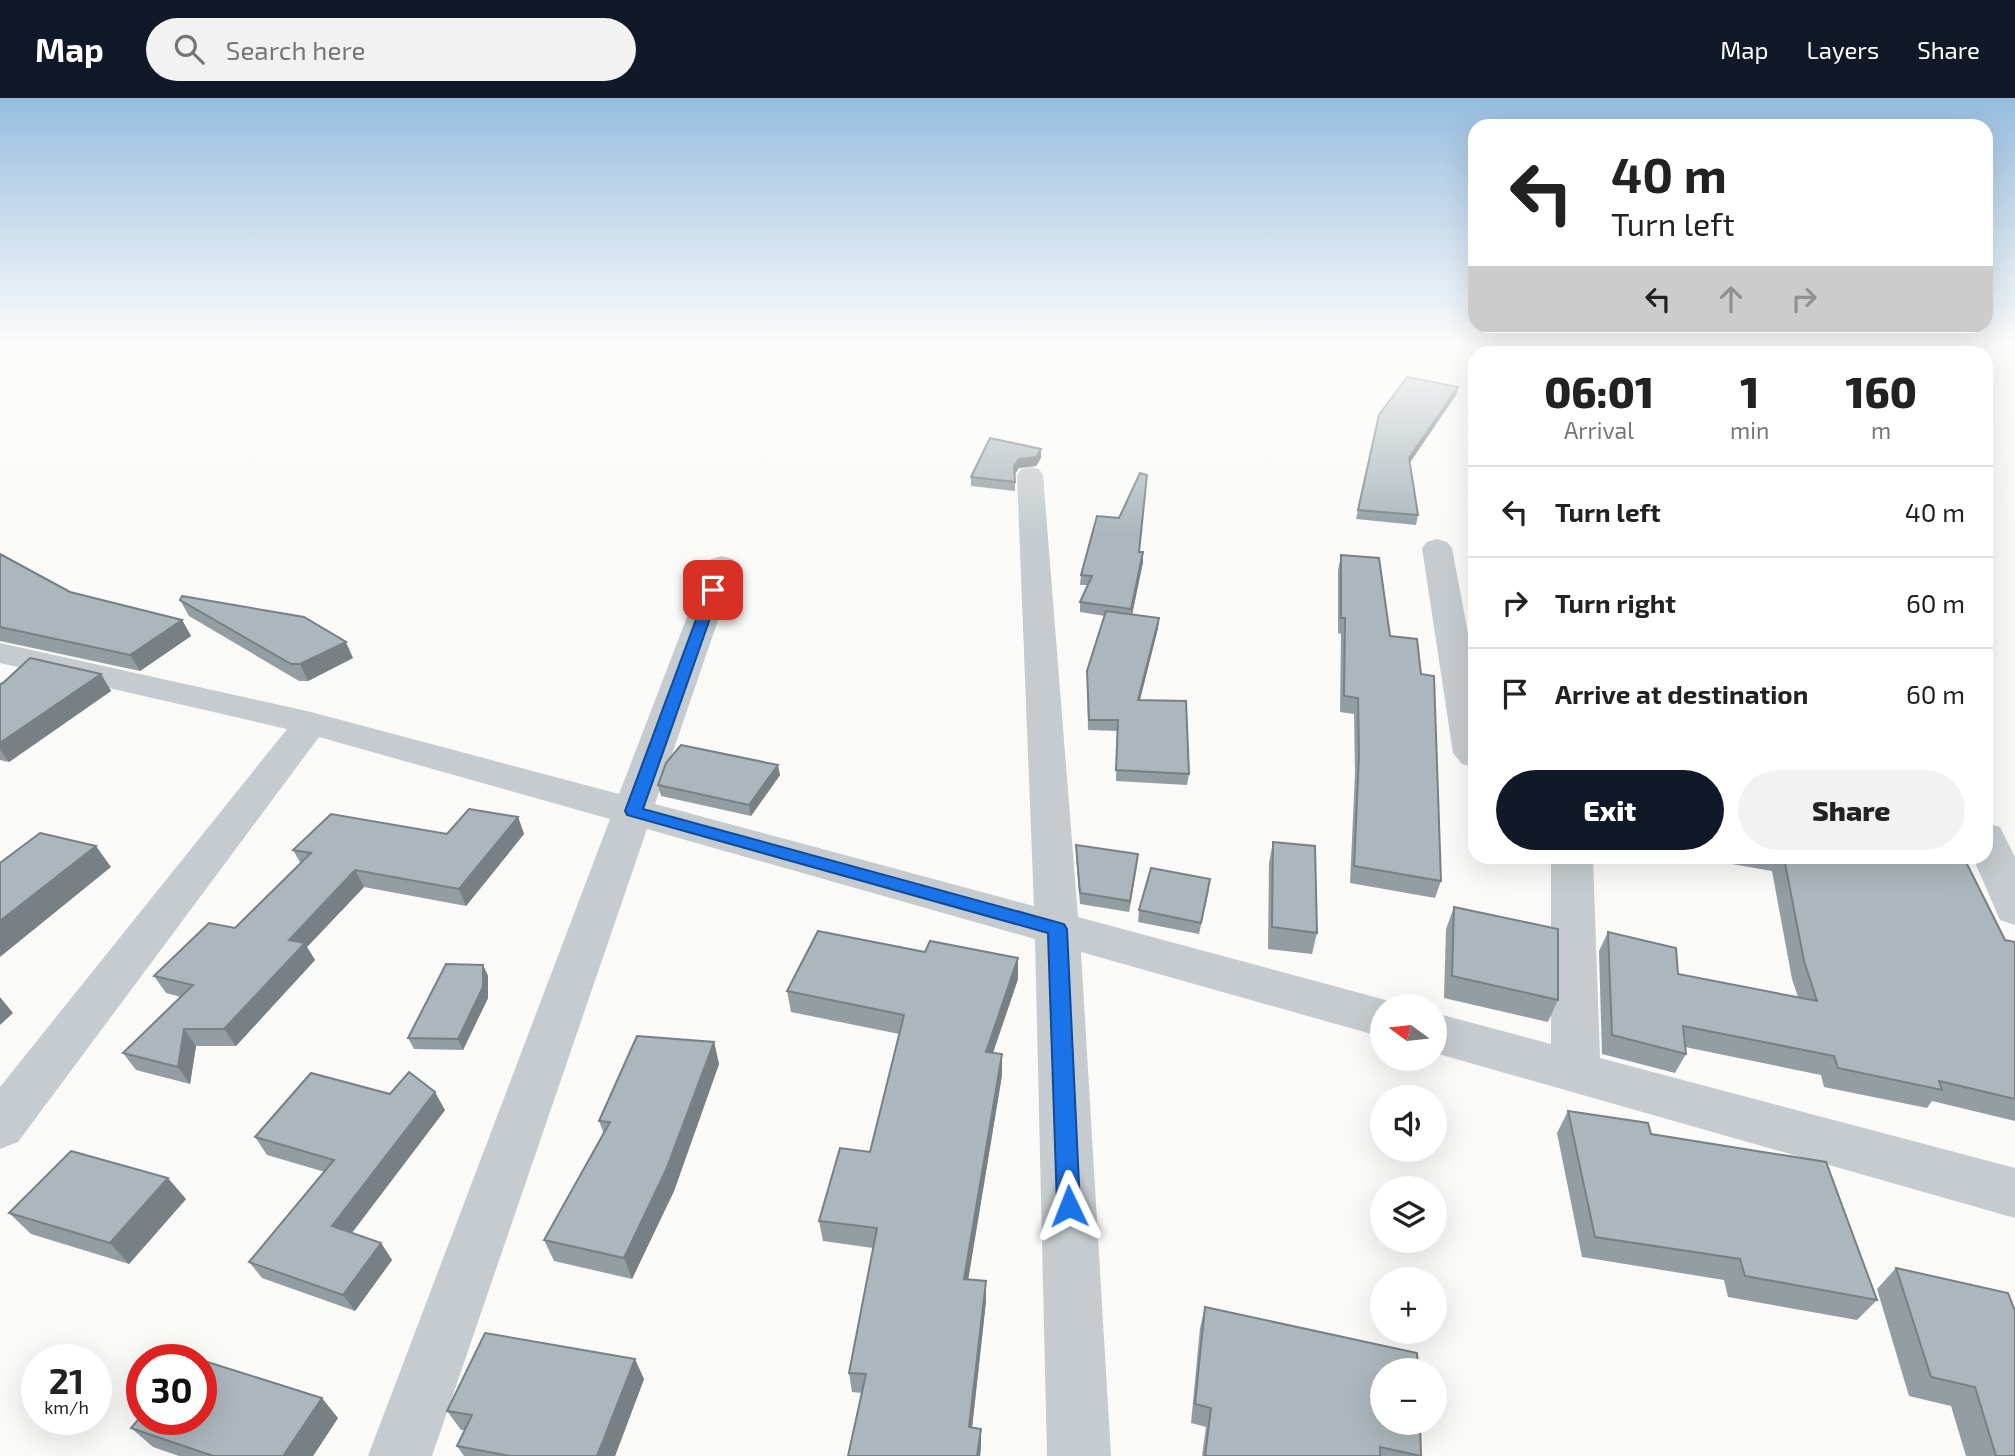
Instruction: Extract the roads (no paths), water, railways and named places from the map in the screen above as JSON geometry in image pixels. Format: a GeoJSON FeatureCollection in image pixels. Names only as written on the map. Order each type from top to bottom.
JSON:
{"type":"FeatureCollection","features":[{"type":"Feature","properties":{"kind":"street"},"geometry":{"type":"LineString","coordinates":[[1030,475],[1058,929],[1079,1456]]}},
{"type":"Feature","properties":{"kind":"street"},"geometry":{"type":"LineString","coordinates":[[1437,548],[1468,730]]}},
{"type":"Feature","properties":{"kind":"street"},"geometry":{"type":"LineString","coordinates":[[400,1456],[722,565]]}},
{"type":"Feature","properties":{"kind":"street"},"geometry":{"type":"LineString","coordinates":[[14,665],[311,723],[1370,1015]]}},
{"type":"Feature","properties":{"kind":"street"},"geometry":{"type":"LineString","coordinates":[[0,1126],[311,723]]}},
{"type":"Feature","properties":{"kind":"street"},"geometry":{"type":"LineString","coordinates":[[1993,840],[2015,845]]}},
{"type":"Feature","properties":{"kind":"street"},"geometry":{"type":"LineString","coordinates":[[1993,853],[2015,909]]}},
{"type":"Feature","properties":{"kind":"street"},"geometry":{"type":"LineString","coordinates":[[1572,864],[1576,1072]]}},
{"type":"Feature","properties":{"kind":"street"},"geometry":{"type":"LineString","coordinates":[[1447,1036],[2015,1193]]}}]}
